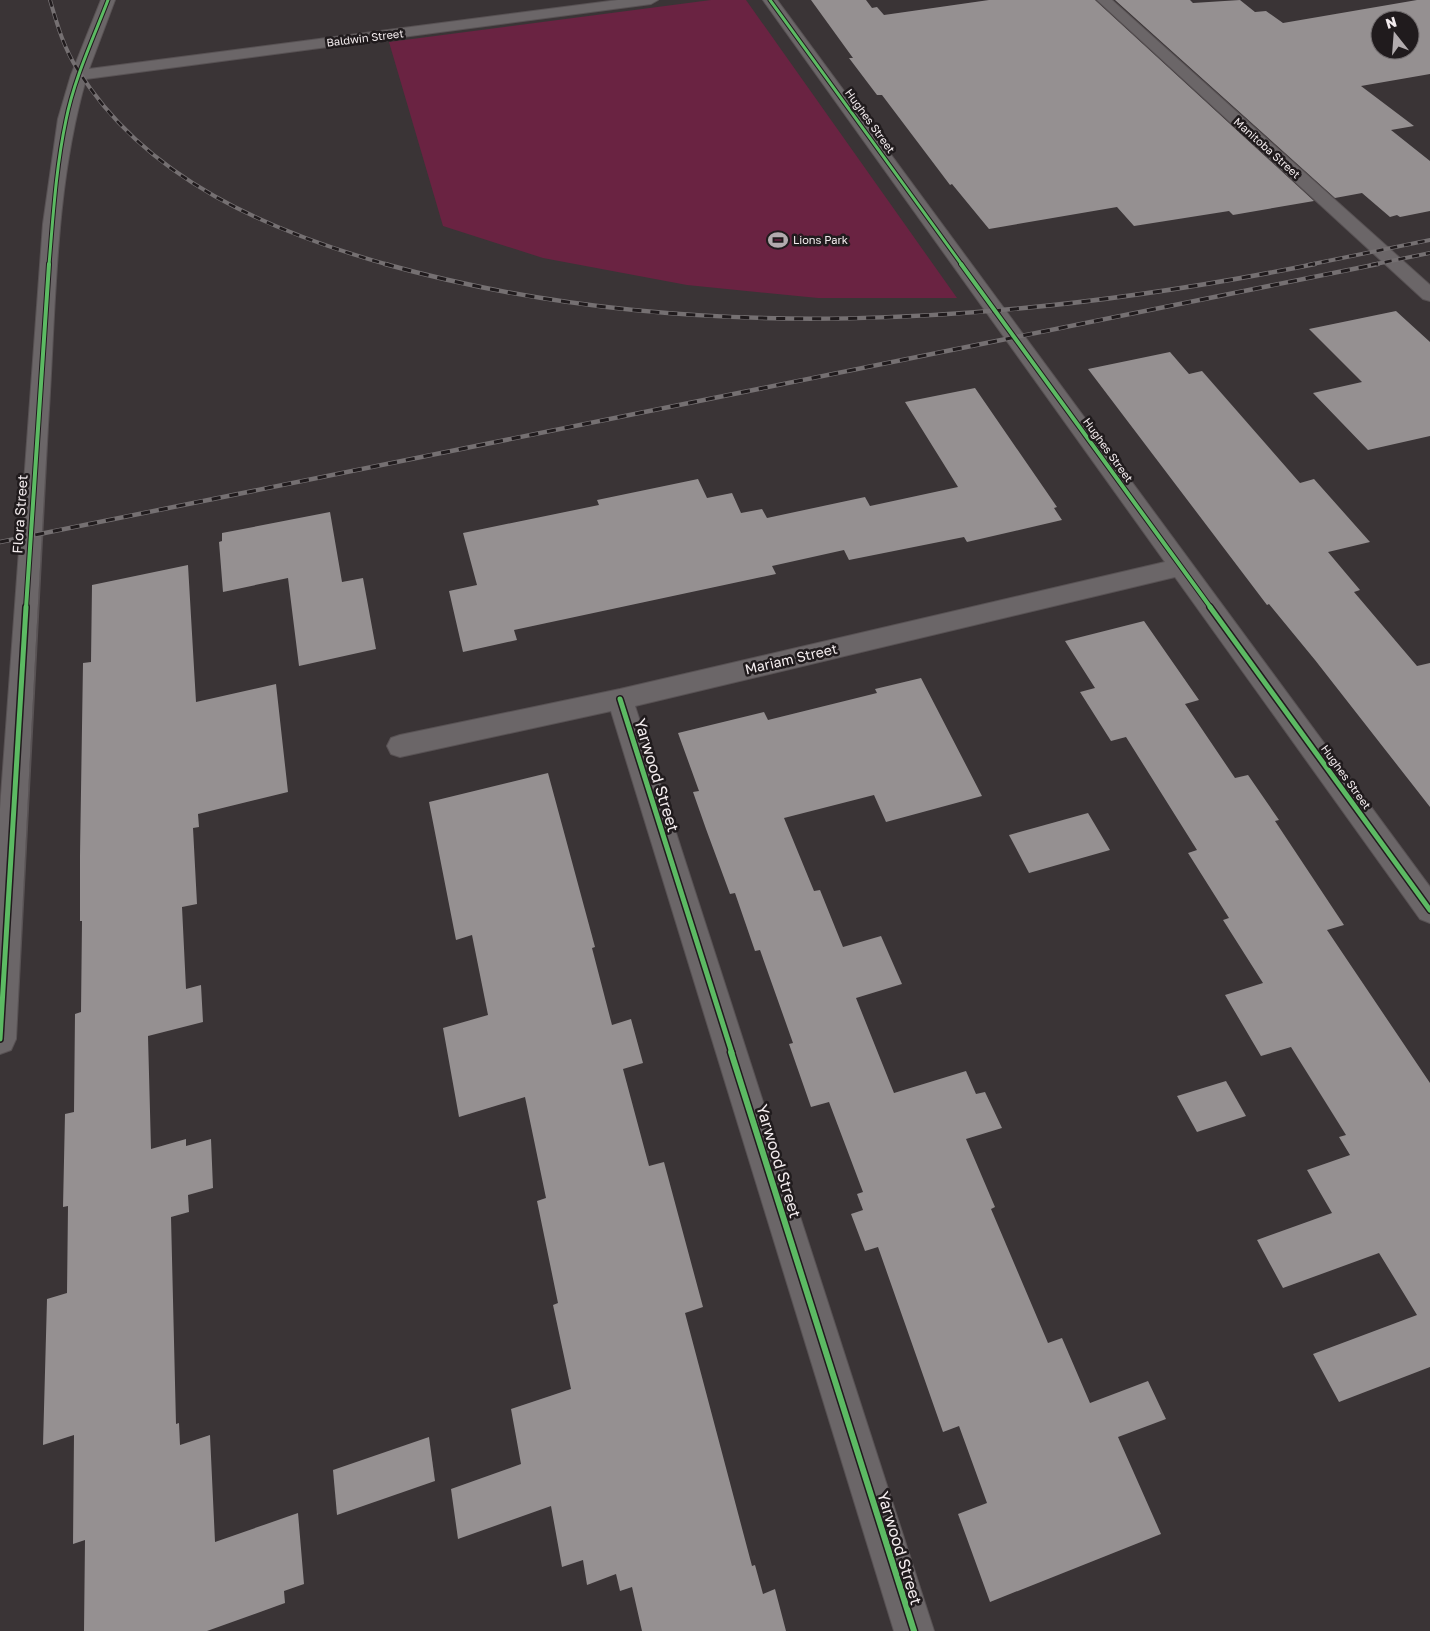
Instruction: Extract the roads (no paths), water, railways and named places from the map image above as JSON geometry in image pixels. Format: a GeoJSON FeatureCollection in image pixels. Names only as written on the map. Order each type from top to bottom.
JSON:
{"type":"FeatureCollection","features":[{"type":"Feature","properties":{"kind":"street","name":"Flora Street"},"geometry":{"type":"LineString","coordinates":[[0,1039],[28,565],[52,224],[66,119],[78,75],[108,0]]}},
{"type":"Feature","properties":{"kind":"street","name":"Baldwin Street"},"geometry":{"type":"LineString","coordinates":[[78,75],[651,0]]}},
{"type":"Feature","properties":{"kind":"street","name":"Hughes Street"},"geometry":{"type":"LineString","coordinates":[[770,0],[1430,910]]}},
{"type":"Feature","properties":{"kind":"street","name":"Manitoba Street"},"geometry":{"type":"LineString","coordinates":[[1104,0],[1430,295]]}},
{"type":"Feature","properties":{"kind":"street","name":"Mariam Street"},"geometry":{"type":"LineString","coordinates":[[400,746],[620,699],[1180,567]]}},
{"type":"Feature","properties":{"kind":"street","name":"Yarwood Street"},"geometry":{"type":"LineString","coordinates":[[620,699],[914,1631]]}},
{"type":"Feature","properties":{"kind":"railway"},"geometry":{"type":"LineString","coordinates":[[50,0],[65,45],[78,70],[106,108],[138,142],[175,171],[214,196],[256,218],[345,252],[388,265]]}},
{"type":"Feature","properties":{"kind":"railway"},"geometry":{"type":"LineString","coordinates":[[1308,265],[1430,240]]}},
{"type":"Feature","properties":{"kind":"railway"},"geometry":{"type":"LineString","coordinates":[[1371,265],[1430,253]]}},
{"type":"Feature","properties":{"kind":"railway"},"geometry":{"type":"LineString","coordinates":[[388,265],[499,291],[615,308],[731,317],[849,318],[967,313],[1084,302],[1200,285],[1315,264]]}},
{"type":"Feature","properties":{"kind":"railway"},"geometry":{"type":"LineString","coordinates":[[0,542],[1378,264]]}},
{"type":"Feature","properties":{"kind":"place","name":"Lions Park"},"geometry":{"type":"Point","coordinates":[778,240]}}]}
